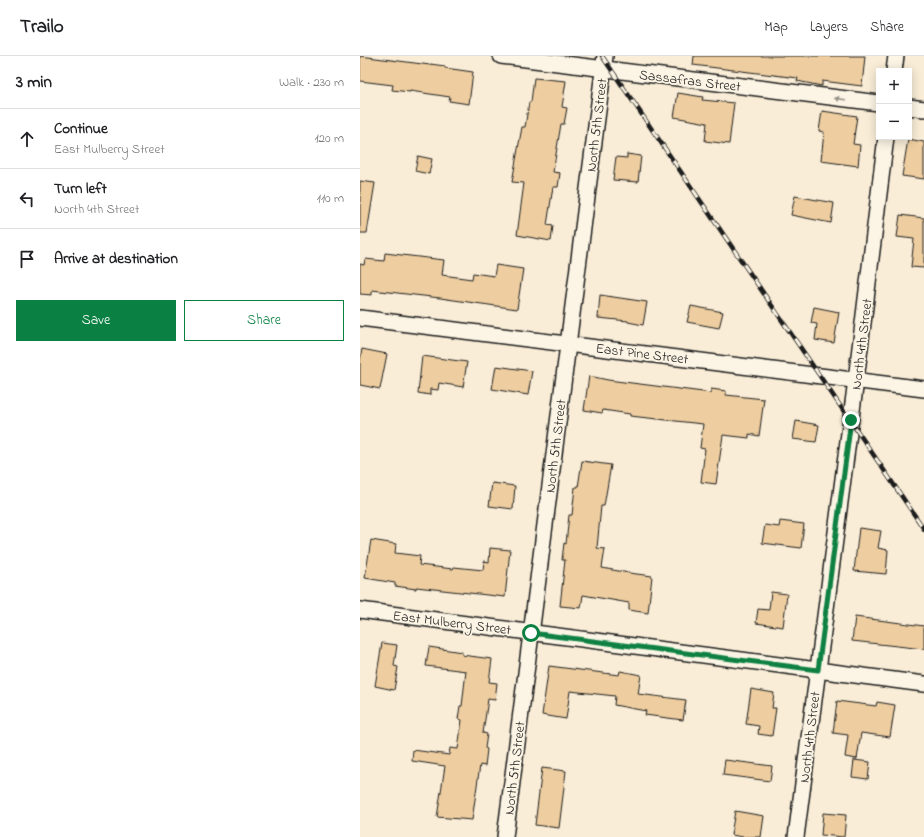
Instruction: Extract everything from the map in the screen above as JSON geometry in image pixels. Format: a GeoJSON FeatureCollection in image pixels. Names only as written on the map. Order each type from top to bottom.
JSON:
{"type":"FeatureCollection","features":[{"type":"Feature","properties":{"kind":"street","name":"Sassafras Street"},"geometry":{"type":"LineString","coordinates":[[501,56],[604,62],[876,103]]}},
{"type":"Feature","properties":{"kind":"street"},"geometry":{"type":"LineString","coordinates":[[894,68],[896,56]]}},
{"type":"Feature","properties":{"kind":"street","name":"North 5th Street"},"geometry":{"type":"LineString","coordinates":[[505,837],[604,62]]}},
{"type":"Feature","properties":{"kind":"street"},"geometry":{"type":"LineString","coordinates":[[912,107],[924,109]]}},
{"type":"Feature","properties":{"kind":"street","name":"North 4th Street"},"geometry":{"type":"LineString","coordinates":[[796,837],[856,380],[886,140]]}},
{"type":"Feature","properties":{"kind":"street","name":"East Pine Street"},"geometry":{"type":"LineString","coordinates":[[360,318],[924,389]]}},
{"type":"Feature","properties":{"kind":"street","name":"East Mulberry Street"},"geometry":{"type":"LineString","coordinates":[[360,610],[924,684]]}},
{"type":"Feature","properties":{"kind":"building"},"geometry":{"type":"Polygon","coordinates":[[[360,56],[445,66],[445,68],[473,72],[469,104],[449,101],[450,97],[392,90],[393,85],[360,81],[360,56]]]}},
{"type":"Feature","properties":{"kind":"building"},"geometry":{"type":"Polygon","coordinates":[[[694,56],[865,56],[862,86],[822,81],[822,86],[797,81],[798,78],[693,65],[694,56]]]}},
{"type":"Feature","properties":{"kind":"building"},"geometry":{"type":"Polygon","coordinates":[[[534,78],[566,81],[562,107],[567,108],[564,124],[561,124],[553,172],[560,173],[558,187],[553,187],[547,225],[553,226],[551,241],[517,235],[524,183],[512,182],[522,127],[525,127],[529,102],[531,102],[534,78]]]}},
{"type":"Feature","properties":{"kind":"building"},"geometry":{"type":"Polygon","coordinates":[[[678,93],[703,97],[702,100],[734,103],[729,144],[705,141],[707,123],[674,117],[678,93]]]}},
{"type":"Feature","properties":{"kind":"building"},"geometry":{"type":"Polygon","coordinates":[[[822,111],[857,116],[853,144],[860,145],[858,166],[821,161],[824,132],[819,131],[822,111]]]}},
{"type":"Feature","properties":{"kind":"building"},"geometry":{"type":"Polygon","coordinates":[[[908,140],[924,142],[924,179],[902,176],[908,140]]]}},
{"type":"Feature","properties":{"kind":"building"},"geometry":{"type":"Polygon","coordinates":[[[627,154],[641,156],[638,182],[613,180],[616,157],[627,158],[627,154]]]}},
{"type":"Feature","properties":{"kind":"building"},"geometry":{"type":"Polygon","coordinates":[[[418,156],[432,159],[429,174],[415,171],[418,156]]]}},
{"type":"Feature","properties":{"kind":"building"},"geometry":{"type":"Polygon","coordinates":[[[360,181],[375,183],[367,233],[360,233],[360,181]]]}},
{"type":"Feature","properties":{"kind":"building"},"geometry":{"type":"Polygon","coordinates":[[[795,196],[834,203],[831,223],[791,215],[795,196]]]}},
{"type":"Feature","properties":{"kind":"building"},"geometry":{"type":"Polygon","coordinates":[[[900,215],[924,218],[924,268],[911,267],[914,239],[897,237],[900,215]]]}},
{"type":"Feature","properties":{"kind":"building"},"geometry":{"type":"Polygon","coordinates":[[[385,253],[444,260],[442,275],[472,279],[473,273],[494,276],[496,265],[523,269],[517,309],[372,290],[372,295],[360,294],[360,264],[364,265],[365,259],[384,261],[385,253]]]}},
{"type":"Feature","properties":{"kind":"building"},"geometry":{"type":"Polygon","coordinates":[[[600,295],[647,302],[643,325],[628,321],[598,318],[600,295]]]}},
{"type":"Feature","properties":{"kind":"building"},"geometry":{"type":"Polygon","coordinates":[[[691,306],[723,312],[719,328],[687,322],[691,306]]]}},
{"type":"Feature","properties":{"kind":"building"},"geometry":{"type":"Polygon","coordinates":[[[814,307],[839,312],[834,343],[815,340],[817,324],[811,323],[814,307]]]}},
{"type":"Feature","properties":{"kind":"building"},"geometry":{"type":"Polygon","coordinates":[[[362,349],[387,354],[380,389],[360,385],[360,361],[362,349]]]}},
{"type":"Feature","properties":{"kind":"building"},"geometry":{"type":"Polygon","coordinates":[[[422,356],[467,362],[463,387],[439,383],[438,390],[430,389],[430,395],[418,393],[422,356]]]}},
{"type":"Feature","properties":{"kind":"building"},"geometry":{"type":"Polygon","coordinates":[[[496,366],[532,371],[528,395],[492,389],[496,366]]]}},
{"type":"Feature","properties":{"kind":"building"},"geometry":{"type":"Polygon","coordinates":[[[589,376],[608,380],[711,393],[711,389],[726,391],[726,395],[764,399],[759,436],[749,434],[749,438],[723,435],[716,484],[701,482],[705,449],[700,448],[703,424],[630,416],[630,414],[603,410],[602,413],[584,410],[589,376]]]}},
{"type":"Feature","properties":{"kind":"building"},"geometry":{"type":"Polygon","coordinates":[[[796,421],[819,425],[816,442],[793,439],[796,421]]]}},
{"type":"Feature","properties":{"kind":"building"},"geometry":{"type":"Polygon","coordinates":[[[582,461],[611,465],[604,506],[601,506],[597,548],[605,549],[602,568],[652,576],[648,613],[629,610],[629,603],[583,595],[581,608],[560,606],[565,560],[562,560],[564,543],[566,544],[569,515],[572,515],[575,487],[578,487],[582,461]]]}},
{"type":"Feature","properties":{"kind":"building"},"geometry":{"type":"Polygon","coordinates":[[[492,483],[515,486],[513,509],[489,506],[492,483]]]}},
{"type":"Feature","properties":{"kind":"building"},"geometry":{"type":"Polygon","coordinates":[[[780,521],[804,524],[801,548],[762,543],[765,525],[779,527],[780,521]]]}},
{"type":"Feature","properties":{"kind":"building"},"geometry":{"type":"Polygon","coordinates":[[[859,528],[881,531],[878,548],[888,550],[886,574],[854,571],[859,528]]]}},
{"type":"Feature","properties":{"kind":"building"},"geometry":{"type":"Polygon","coordinates":[[[371,540],[396,544],[395,553],[420,556],[419,565],[453,569],[454,567],[483,570],[484,561],[489,562],[490,548],[510,550],[505,597],[416,587],[416,589],[395,586],[395,583],[365,578],[371,540]]]}},
{"type":"Feature","properties":{"kind":"building"},"geometry":{"type":"Polygon","coordinates":[[[771,592],[787,594],[783,627],[756,623],[758,609],[769,610],[771,592]]]}},
{"type":"Feature","properties":{"kind":"building"},"geometry":{"type":"Polygon","coordinates":[[[855,617],[924,626],[924,649],[852,641],[855,617]]]}},
{"type":"Feature","properties":{"kind":"building"},"geometry":{"type":"Polygon","coordinates":[[[382,643],[397,645],[394,666],[398,667],[394,690],[375,686],[382,643]]]}},
{"type":"Feature","properties":{"kind":"building"},"geometry":{"type":"Polygon","coordinates":[[[429,647],[462,652],[462,655],[492,659],[489,682],[497,683],[495,700],[488,699],[483,733],[487,734],[485,766],[480,765],[472,820],[437,817],[445,766],[412,761],[413,750],[449,755],[450,748],[458,749],[462,720],[458,719],[460,706],[462,706],[466,671],[426,666],[429,647]]]}},
{"type":"Feature","properties":{"kind":"building"},"geometry":{"type":"Polygon","coordinates":[[[549,666],[619,675],[620,671],[641,675],[638,694],[686,700],[683,720],[645,715],[646,711],[614,705],[615,696],[570,691],[566,719],[542,715],[549,666]]]}},
{"type":"Feature","properties":{"kind":"building"},"geometry":{"type":"Polygon","coordinates":[[[751,689],[774,693],[772,708],[776,708],[772,736],[758,734],[759,726],[746,724],[751,689]]]}},
{"type":"Feature","properties":{"kind":"building"},"geometry":{"type":"Polygon","coordinates":[[[837,701],[876,706],[877,702],[895,705],[890,737],[861,733],[857,759],[845,757],[848,735],[833,733],[837,701]]]}},
{"type":"Feature","properties":{"kind":"building"},"geometry":{"type":"Polygon","coordinates":[[[725,760],[772,766],[770,781],[723,775],[725,760]]]}},
{"type":"Feature","properties":{"kind":"building"},"geometry":{"type":"Polygon","coordinates":[[[854,760],[870,762],[868,779],[852,777],[854,760]]]}},
{"type":"Feature","properties":{"kind":"building"},"geometry":{"type":"Polygon","coordinates":[[[542,768],[566,771],[559,828],[535,825],[542,768]]]}},
{"type":"Feature","properties":{"kind":"building"},"geometry":{"type":"Polygon","coordinates":[[[735,811],[764,816],[761,837],[731,835],[735,811]]]}},
{"type":"Feature","properties":{"kind":"building"},"geometry":{"type":"Polygon","coordinates":[[[823,813],[846,815],[844,837],[821,835],[823,813]]]}},
{"type":"Feature","properties":{"kind":"railway"},"geometry":{"type":"LineString","coordinates":[[602,56],[924,529]]}},
{"type":"Feature","properties":{"kind":"route"},"geometry":{"type":"LineString","coordinates":[[531,633],[818,670],[851,420]]}}]}
